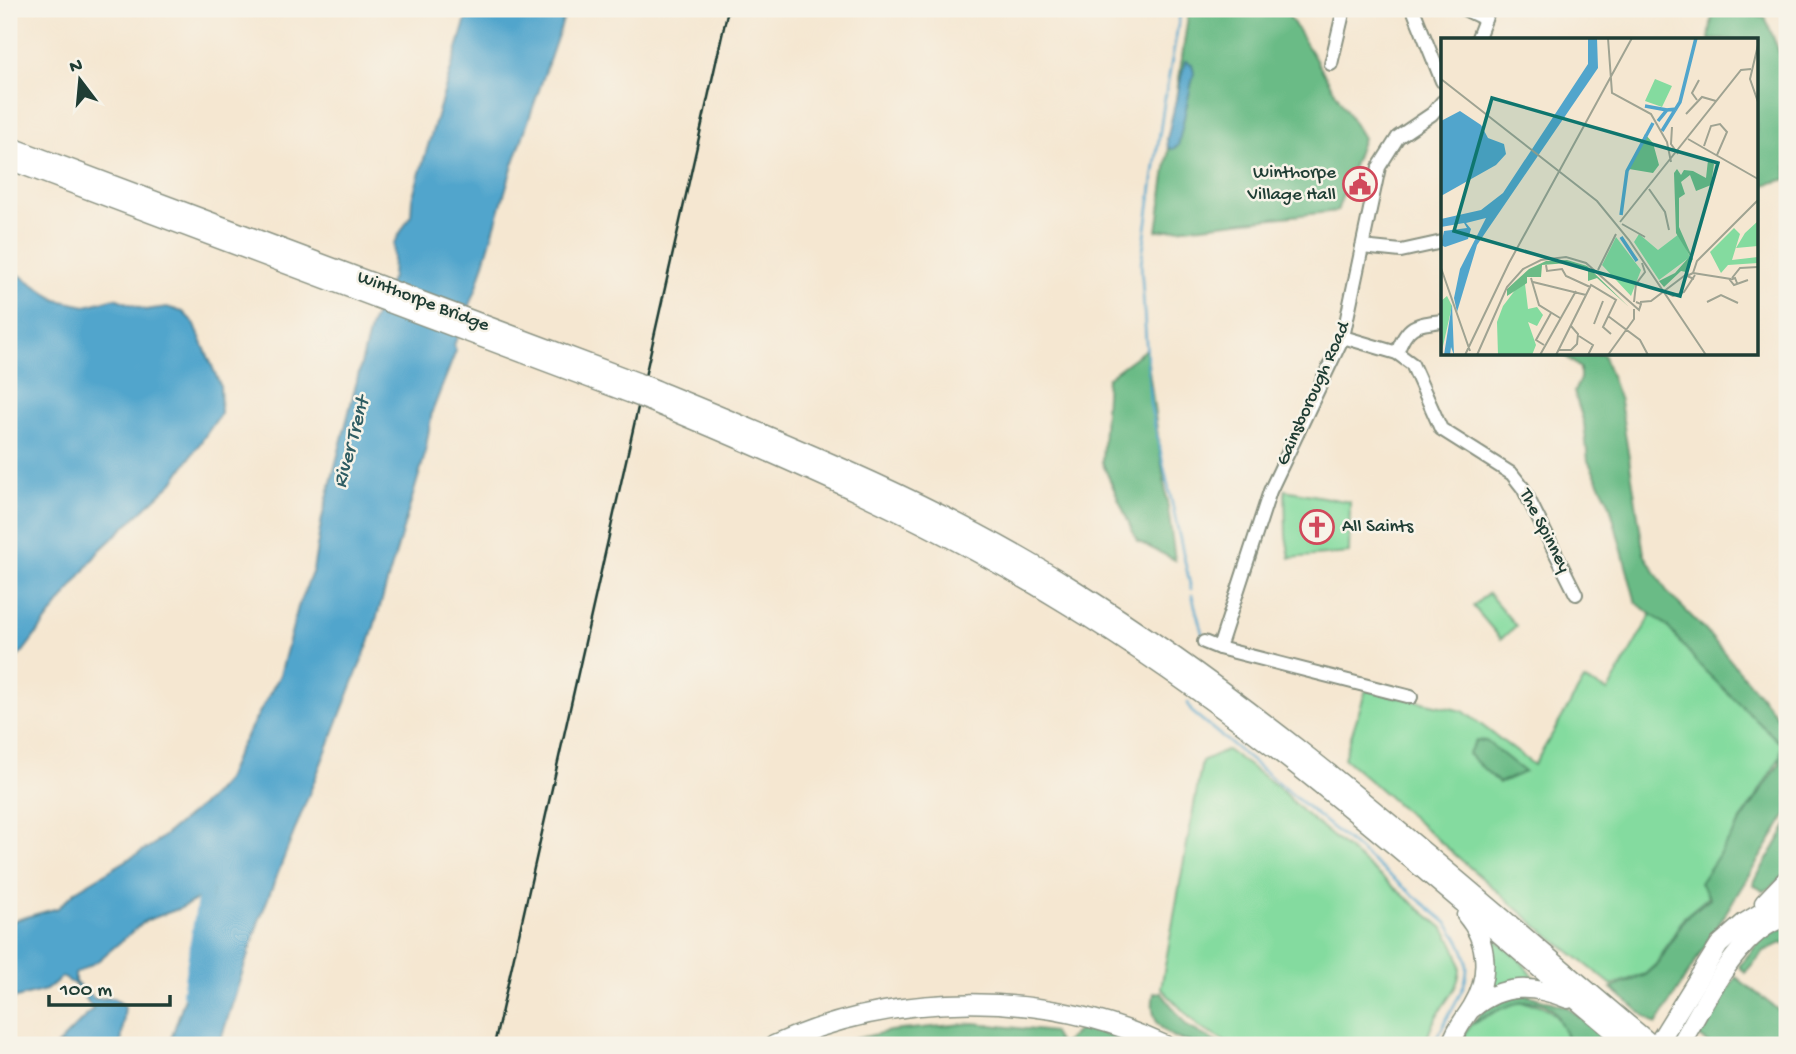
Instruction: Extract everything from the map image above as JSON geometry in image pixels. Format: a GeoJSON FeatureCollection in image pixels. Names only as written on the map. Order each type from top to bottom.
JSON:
{"type":"FeatureCollection","features":[{"type":"Feature","properties":{"kind":"highway","name":"Winthorpe Bridge"},"geometry":{"type":"LineString","coordinates":[[9,146],[20,159],[315,267],[643,392],[907,514],[1159,655],[1177,668]]}},
{"type":"Feature","properties":{"kind":"highway"},"geometry":{"type":"LineString","coordinates":[[1177,668],[1630,1045]]}},
{"type":"Feature","properties":{"kind":"highway"},"geometry":{"type":"LineString","coordinates":[[1177,668],[1308,755],[1658,1041],[1714,953],[1787,879]]}},
{"type":"Feature","properties":{"kind":"highway"},"geometry":{"type":"LineString","coordinates":[[1439,884],[1469,919],[1482,945],[1483,980],[1471,1010],[1458,1028],[1451,1045]]}},
{"type":"Feature","properties":{"kind":"highway"},"geometry":{"type":"LineString","coordinates":[[1744,923],[1787,897]]}},
{"type":"Feature","properties":{"kind":"highway"},"geometry":{"type":"LineString","coordinates":[[1680,1045],[1740,950],[1767,926],[1787,918]]}},
{"type":"Feature","properties":{"kind":"highway"},"geometry":{"type":"LineString","coordinates":[[1471,1010],[1494,994],[1524,988],[1544,990],[1584,1006]]}},
{"type":"Feature","properties":{"kind":"highway"},"geometry":{"type":"LineString","coordinates":[[774,1045],[834,1023],[916,1006],[1013,1006],[1094,1020],[1165,1045]]}},
{"type":"Feature","properties":{"kind":"street"},"geometry":{"type":"LineString","coordinates":[[1331,64],[1344,9]]}},
{"type":"Feature","properties":{"kind":"street"},"geometry":{"type":"LineString","coordinates":[[1413,9],[1441,76]]}},
{"type":"Feature","properties":{"kind":"street"},"geometry":{"type":"LineString","coordinates":[[1464,9],[1487,14],[1478,38]]}},
{"type":"Feature","properties":{"kind":"street","name":"Gainsborough Road"},"geometry":{"type":"LineString","coordinates":[[1219,648],[1270,491],[1343,337],[1378,167],[1398,137],[1432,114],[1441,104]]}},
{"type":"Feature","properties":{"kind":"street"},"geometry":{"type":"LineString","coordinates":[[1362,247],[1401,251],[1441,242]]}},
{"type":"Feature","properties":{"kind":"street"},"geometry":{"type":"LineString","coordinates":[[1343,337],[1397,353],[1404,336],[1417,324],[1441,321]]}},
{"type":"Feature","properties":{"kind":"street","name":"The Spinney"},"geometry":{"type":"LineString","coordinates":[[1397,353],[1412,364],[1441,429],[1512,474],[1523,488],[1576,594]]}},
{"type":"Feature","properties":{"kind":"street"},"geometry":{"type":"LineString","coordinates":[[1204,642],[1257,660],[1327,674],[1411,697]]}},
{"type":"Feature","properties":{"kind":"green space"},"geometry":{"type":"Polygon","coordinates":[[[1189,9],[1285,9],[1363,138],[1337,211],[1157,231],[1189,9]]]}},
{"type":"Feature","properties":{"kind":"green space"},"geometry":{"type":"Polygon","coordinates":[[[1713,9],[1765,17],[1787,72],[1787,179],[1758,186],[1758,38],[1709,38],[1713,9]]]}},
{"type":"Feature","properties":{"kind":"green space"},"geometry":{"type":"Polygon","coordinates":[[[1146,349],[1175,560],[1137,541],[1102,462],[1107,378],[1146,349]]]}},
{"type":"Feature","properties":{"kind":"green space"},"geometry":{"type":"Polygon","coordinates":[[[1564,355],[1603,355],[1620,401],[1644,554],[1668,593],[1706,631],[1787,728],[1787,814],[1656,1025],[1611,988],[1646,975],[1658,964],[1685,918],[1710,898],[1700,883],[1780,763],[1781,744],[1703,669],[1666,625],[1636,603],[1609,502],[1588,461],[1584,423],[1574,392],[1580,379],[1580,368],[1564,355]]]}},
{"type":"Feature","properties":{"kind":"green space"},"geometry":{"type":"Polygon","coordinates":[[[1285,490],[1350,502],[1349,553],[1290,558],[1286,536],[1285,490]]]}},
{"type":"Feature","properties":{"kind":"green space"},"geometry":{"type":"Polygon","coordinates":[[[1488,593],[1516,626],[1501,639],[1473,606],[1488,593]]]}},
{"type":"Feature","properties":{"kind":"green space"},"geometry":{"type":"Polygon","coordinates":[[[1658,603],[1787,746],[1711,869],[1707,898],[1684,917],[1656,964],[1645,974],[1612,985],[1536,925],[1344,758],[1366,690],[1463,711],[1534,765],[1584,680],[1608,691],[1658,603]]]}},
{"type":"Feature","properties":{"kind":"green space"},"geometry":{"type":"Polygon","coordinates":[[[1476,740],[1486,741],[1525,772],[1499,783],[1468,754],[1476,740]]]}},
{"type":"Feature","properties":{"kind":"green space"},"geometry":{"type":"Polygon","coordinates":[[[1227,750],[1277,786],[1302,811],[1444,929],[1460,965],[1459,978],[1438,1013],[1426,1045],[1231,1045],[1199,1027],[1161,988],[1202,761],[1227,750]]]}},
{"type":"Feature","properties":{"kind":"green space"},"geometry":{"type":"Polygon","coordinates":[[[1787,826],[1787,872],[1763,891],[1754,885],[1755,880],[1787,826]]]}},
{"type":"Feature","properties":{"kind":"green space"},"geometry":{"type":"Polygon","coordinates":[[[1787,925],[1787,945],[1781,943],[1764,951],[1745,973],[1739,966],[1764,936],[1787,925]]]}},
{"type":"Feature","properties":{"kind":"green space"},"geometry":{"type":"Polygon","coordinates":[[[1481,927],[1518,958],[1539,983],[1482,997],[1481,927]]]}},
{"type":"Feature","properties":{"kind":"green space"},"geometry":{"type":"Polygon","coordinates":[[[1736,977],[1782,1013],[1787,1007],[1787,1022],[1772,1045],[1710,1045],[1698,1035],[1736,977]]]}},
{"type":"Feature","properties":{"kind":"green space"},"geometry":{"type":"Polygon","coordinates":[[[1161,992],[1187,1026],[1221,1045],[1182,1040],[1162,1029],[1153,1008],[1154,993],[1161,992]]]}},
{"type":"Feature","properties":{"kind":"green space"},"geometry":{"type":"Polygon","coordinates":[[[1518,992],[1567,1007],[1613,1045],[1567,1045],[1566,1035],[1551,1009],[1530,1001],[1491,1013],[1470,1025],[1487,1007],[1518,992]]]}},
{"type":"Feature","properties":{"kind":"green space"},"geometry":{"type":"Polygon","coordinates":[[[1512,1003],[1535,1004],[1547,1008],[1557,1017],[1565,1032],[1567,1045],[1458,1045],[1470,1025],[1512,1003]]]}},
{"type":"Feature","properties":{"kind":"green space"},"geometry":{"type":"Polygon","coordinates":[[[974,1023],[1052,1032],[1060,1045],[829,1045],[890,1031],[974,1023]]]}},
{"type":"Feature","properties":{"kind":"green space"},"geometry":{"type":"Polygon","coordinates":[[[1083,1026],[1139,1042],[1146,1045],[1062,1045],[1083,1026]]]}},
{"type":"Feature","properties":{"kind":"water"},"geometry":{"type":"Polygon","coordinates":[[[469,9],[567,9],[512,168],[476,290],[454,345],[456,351],[432,412],[424,458],[371,637],[259,921],[219,1045],[169,1045],[199,955],[212,891],[181,908],[145,921],[99,960],[75,974],[75,982],[95,999],[113,998],[125,1006],[121,1045],[57,1045],[93,1009],[74,984],[62,977],[46,990],[9,1000],[9,926],[15,920],[58,908],[77,890],[154,844],[209,799],[226,780],[237,753],[280,675],[298,607],[313,570],[322,518],[371,325],[392,277],[394,243],[411,215],[412,199],[469,9]]]}},
{"type":"Feature","properties":{"kind":"water"},"geometry":{"type":"Polygon","coordinates":[[[1185,61],[1192,64],[1194,72],[1178,146],[1173,149],[1168,148],[1167,139],[1185,61]]]}},
{"type":"Feature","properties":{"kind":"water"},"geometry":{"type":"Polygon","coordinates":[[[9,268],[57,300],[86,306],[115,298],[145,310],[167,307],[183,312],[194,323],[220,385],[221,413],[173,482],[100,550],[22,653],[9,664],[9,268]]]}},
{"type":"Feature","properties":{"kind":"waterway"},"geometry":{"type":"LineString","coordinates":[[1181,9],[1164,103],[1141,264],[1150,404],[1191,589]]}},
{"type":"Feature","properties":{"kind":"waterway"},"geometry":{"type":"LineString","coordinates":[[1192,595],[1203,636]]}},
{"type":"Feature","properties":{"kind":"waterway"},"geometry":{"type":"LineString","coordinates":[[1188,703],[1191,711],[1447,923],[1460,942],[1466,958],[1467,972],[1464,985],[1435,1045]]}},
{"type":"Feature","properties":{"kind":"waterway","name":"River Trent"},"geometry":{"type":"LineString","coordinates":[[189,993],[208,875]]}},
{"type":"Feature","properties":{"kind":"railway"},"geometry":{"type":"LineString","coordinates":[[494,1045],[728,9]]}},
{"type":"Feature","properties":{"kind":"place","name":"Winthorpe Village Hall"},"geometry":{"type":"Point","coordinates":[1360,184]}},
{"type":"Feature","properties":{"kind":"place","name":"All Saints"},"geometry":{"type":"Point","coordinates":[1317,527]}}]}
